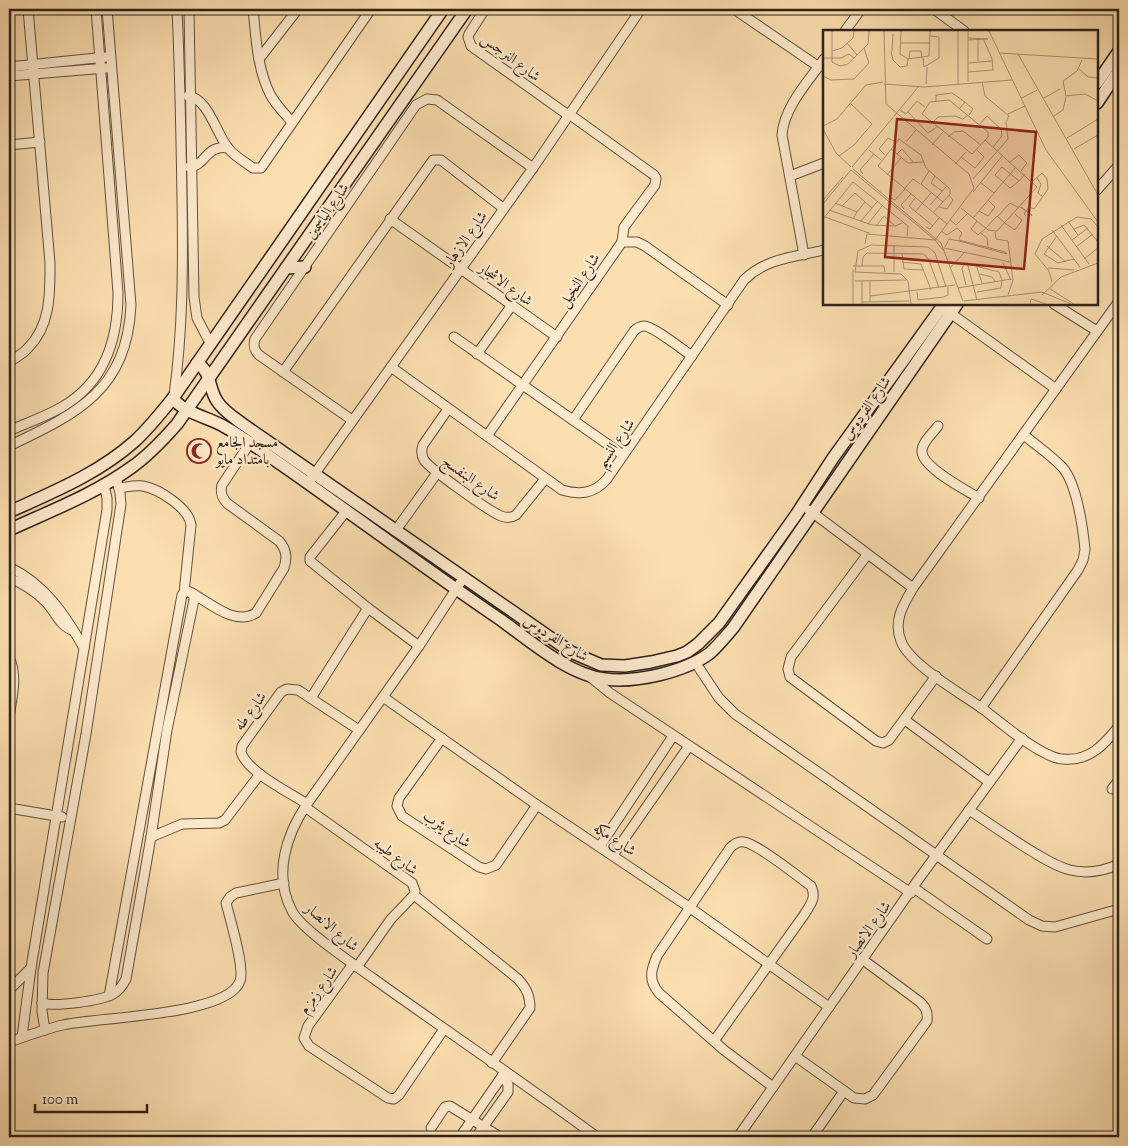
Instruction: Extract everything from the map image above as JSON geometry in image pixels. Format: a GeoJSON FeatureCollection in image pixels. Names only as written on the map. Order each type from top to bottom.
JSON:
{"type":"FeatureCollection","features":[{"type":"Feature","properties":{"kind":"street"},"geometry":{"type":"LineString","coordinates":[[9,362],[28,349],[39,334],[46,316],[50,296],[50,263],[28,9]]}},
{"type":"Feature","properties":{"kind":"street"},"geometry":{"type":"LineString","coordinates":[[9,431],[62,407],[84,389],[97,375],[106,361],[114,338],[118,312],[96,9]]}},
{"type":"Feature","properties":{"kind":"street"},"geometry":{"type":"LineString","coordinates":[[9,446],[59,422],[82,407],[106,384],[116,369],[128,336],[131,305],[107,9]]}},
{"type":"Feature","properties":{"kind":"street"},"geometry":{"type":"LineString","coordinates":[[173,398],[180,354],[183,282],[178,9]]}},
{"type":"Feature","properties":{"kind":"street"},"geometry":{"type":"LineString","coordinates":[[189,9],[194,297],[197,318],[210,343]]}},
{"type":"Feature","properties":{"kind":"street"},"geometry":{"type":"LineString","coordinates":[[253,9],[259,60],[269,94],[292,122]]}},
{"type":"Feature","properties":{"kind":"street"},"geometry":{"type":"LineString","coordinates":[[259,60],[298,9]]}},
{"type":"Feature","properties":{"kind":"street"},"geometry":{"type":"LineString","coordinates":[[181,96],[196,98],[202,104],[228,148],[253,168],[261,168],[371,9]]}},
{"type":"Feature","properties":{"kind":"street"},"geometry":{"type":"LineString","coordinates":[[9,512],[65,487],[106,464],[136,440],[173,398],[443,9]]}},
{"type":"Feature","properties":{"kind":"street"},"geometry":{"type":"LineString","coordinates":[[117,483],[152,451],[188,410],[467,9]]}},
{"type":"Feature","properties":{"kind":"street","name":"شارع النرجس"},"geometry":{"type":"LineString","coordinates":[[485,9],[469,34],[471,46],[569,114],[656,178],[655,185],[624,227],[622,242]]}},
{"type":"Feature","properties":{"kind":"street","name":"شارع الازهار"},"geometry":{"type":"LineString","coordinates":[[311,478],[533,168],[641,9]]}},
{"type":"Feature","properties":{"kind":"street"},"geometry":{"type":"LineString","coordinates":[[734,9],[822,63],[788,112],[783,124],[782,135],[804,255]]}},
{"type":"Feature","properties":{"kind":"street"},"geometry":{"type":"LineString","coordinates":[[848,30],[861,9]]}},
{"type":"Feature","properties":{"kind":"street"},"geometry":{"type":"LineString","coordinates":[[940,10],[963,30]]}},
{"type":"Feature","properties":{"kind":"street"},"geometry":{"type":"LineString","coordinates":[[1098,82],[1119,51]]}},
{"type":"Feature","properties":{"kind":"street"},"geometry":{"type":"LineString","coordinates":[[9,76],[111,57]]}},
{"type":"Feature","properties":{"kind":"street"},"geometry":{"type":"LineString","coordinates":[[9,67],[34,70],[112,67]]}},
{"type":"Feature","properties":{"kind":"street"},"geometry":{"type":"LineString","coordinates":[[1098,102],[1119,70]]}},
{"type":"Feature","properties":{"kind":"street","name":"شارع الياسمين"},"geometry":{"type":"LineString","coordinates":[[352,420],[258,355],[254,350],[254,345],[256,339],[419,102],[427,98],[437,100],[533,168]]}},
{"type":"Feature","properties":{"kind":"street"},"geometry":{"type":"LineString","coordinates":[[392,115],[404,123]]}},
{"type":"Feature","properties":{"kind":"street"},"geometry":{"type":"LineString","coordinates":[[9,145],[40,142]]}},
{"type":"Feature","properties":{"kind":"street"},"geometry":{"type":"LineString","coordinates":[[182,168],[197,165],[213,150],[228,148]]}},
{"type":"Feature","properties":{"kind":"street"},"geometry":{"type":"LineString","coordinates":[[283,372],[433,160],[441,160],[503,208]]}},
{"type":"Feature","properties":{"kind":"street"},"geometry":{"type":"LineString","coordinates":[[790,176],[823,162]]}},
{"type":"Feature","properties":{"kind":"street"},"geometry":{"type":"LineString","coordinates":[[1098,189],[1119,165]]}},
{"type":"Feature","properties":{"kind":"street"},"geometry":{"type":"LineString","coordinates":[[111,196],[122,196]]}},
{"type":"Feature","properties":{"kind":"street","name":"شارع الاشجار"},"geometry":{"type":"LineString","coordinates":[[390,219],[557,337]]}},
{"type":"Feature","properties":{"kind":"street"},"geometry":{"type":"LineString","coordinates":[[622,242],[637,242],[645,246],[728,305]]}},
{"type":"Feature","properties":{"kind":"street","name":"شارع النخيل"},"geometry":{"type":"LineString","coordinates":[[487,436],[622,242]]}},
{"type":"Feature","properties":{"kind":"street","name":"شارع النسيم"},"geometry":{"type":"LineString","coordinates":[[391,367],[562,490],[573,493],[592,491],[607,479],[744,280],[752,272],[775,260],[823,250]]}},
{"type":"Feature","properties":{"kind":"street"},"geometry":{"type":"LineString","coordinates":[[286,268],[305,267]]}},
{"type":"Feature","properties":{"kind":"street"},"geometry":{"type":"LineString","coordinates":[[1119,301],[913,588],[898,618],[901,644],[909,654],[936,676],[1048,755],[1063,759],[1078,759],[1092,754],[1106,743],[1119,726]]}},
{"type":"Feature","properties":{"kind":"street"},"geometry":{"type":"LineString","coordinates":[[477,354],[512,305]]}},
{"type":"Feature","properties":{"kind":"street"},"geometry":{"type":"LineString","coordinates":[[1056,305],[1098,331]]}},
{"type":"Feature","properties":{"kind":"street"},"geometry":{"type":"LineString","coordinates":[[948,307],[1056,389]]}},
{"type":"Feature","properties":{"kind":"street","name":"شارع الفردوس"},"geometry":{"type":"LineString","coordinates":[[197,363],[206,370],[213,393],[221,407],[311,478],[346,510],[456,590],[557,658],[589,676],[606,679],[643,678],[696,662],[710,653],[733,628],[807,509],[833,458],[948,307]]}},
{"type":"Feature","properties":{"kind":"street"},"geometry":{"type":"LineString","coordinates":[[573,420],[638,327],[651,328],[692,356]]}},
{"type":"Feature","properties":{"kind":"street"},"geometry":{"type":"LineString","coordinates":[[454,337],[623,455]]}},
{"type":"Feature","properties":{"kind":"street","name":"شارع الفردوس"},"geometry":{"type":"LineString","coordinates":[[173,398],[179,405],[218,422],[396,530],[539,631],[581,658],[601,665],[614,666],[651,662],[687,652],[707,636],[807,509]]}},
{"type":"Feature","properties":{"kind":"street","name":"شارع البنفسج"},"geometry":{"type":"LineString","coordinates":[[448,409],[423,445],[422,450],[425,462],[437,473],[487,508],[507,517],[516,515],[545,479]]}},
{"type":"Feature","properties":{"kind":"street"},"geometry":{"type":"LineString","coordinates":[[938,426],[924,445],[922,452],[924,458],[931,466],[979,498]]}},
{"type":"Feature","properties":{"kind":"street"},"geometry":{"type":"LineString","coordinates":[[981,708],[1078,570],[1085,550],[1076,498],[1069,477],[1062,467],[1024,435]]}},
{"type":"Feature","properties":{"kind":"street"},"geometry":{"type":"LineString","coordinates":[[109,996],[182,595],[188,593],[233,616],[249,618],[256,613],[284,568],[286,561],[284,547],[280,541],[228,504],[220,492],[222,485],[250,443]]}},
{"type":"Feature","properties":{"kind":"street"},"geometry":{"type":"LineString","coordinates":[[396,530],[437,473]]}},
{"type":"Feature","properties":{"kind":"street"},"geometry":{"type":"LineString","coordinates":[[45,1030],[42,1003],[43,973],[86,734],[120,513],[121,504],[117,483]]}},
{"type":"Feature","properties":{"kind":"street"},"geometry":{"type":"LineString","coordinates":[[9,530],[104,485],[117,483],[150,488],[182,508],[189,515],[191,525],[188,593],[194,600],[167,730],[151,837],[126,979],[120,990],[109,996],[59,1005],[42,1003]]}},
{"type":"Feature","properties":{"kind":"street"},"geometry":{"type":"LineString","coordinates":[[22,1037],[49,860],[107,510],[104,485]]}},
{"type":"Feature","properties":{"kind":"street"},"geometry":{"type":"LineString","coordinates":[[807,509],[913,588]]}},
{"type":"Feature","properties":{"kind":"street"},"geometry":{"type":"LineString","coordinates":[[346,510],[310,557],[310,561],[419,646]]}},
{"type":"Feature","properties":{"kind":"street"},"geometry":{"type":"LineString","coordinates":[[867,555],[791,657],[788,669],[790,676],[876,741],[883,743],[889,740],[936,676]]}},
{"type":"Feature","properties":{"kind":"street"},"geometry":{"type":"LineString","coordinates":[[9,567],[25,576],[48,595],[62,612],[84,648]]}},
{"type":"Feature","properties":{"kind":"street","name":"شارع الانصار"},"geometry":{"type":"LineString","coordinates":[[464,577],[419,646],[306,805],[287,840],[284,857],[284,883],[293,912],[304,926],[492,1063],[503,1074],[597,1137]]}},
{"type":"Feature","properties":{"kind":"street"},"geometry":{"type":"LineString","coordinates":[[9,578],[37,594],[66,627],[74,630]]}},
{"type":"Feature","properties":{"kind":"street"},"geometry":{"type":"LineString","coordinates":[[311,698],[368,608]]}},
{"type":"Feature","properties":{"kind":"street"},"geometry":{"type":"LineString","coordinates":[[9,657],[11,675],[9,717]]}},
{"type":"Feature","properties":{"kind":"street"},"geometry":{"type":"LineString","coordinates":[[696,662],[718,698],[735,714],[1029,920],[1042,926],[1061,926],[1119,909]]}},
{"type":"Feature","properties":{"kind":"street"},"geometry":{"type":"LineString","coordinates":[[589,676],[610,693],[673,736],[987,939]]}},
{"type":"Feature","properties":{"kind":"street","name":"شارع طه"},"geometry":{"type":"LineString","coordinates":[[306,805],[260,774],[243,757],[241,752],[242,746],[281,692],[287,689],[298,690],[359,730]]}},
{"type":"Feature","properties":{"kind":"street","name":"شارع مكه"},"geometry":{"type":"LineString","coordinates":[[383,697],[536,804],[689,907],[830,1007]]}},
{"type":"Feature","properties":{"kind":"street"},"geometry":{"type":"LineString","coordinates":[[904,720],[989,782]]}},
{"type":"Feature","properties":{"kind":"street"},"geometry":{"type":"LineString","coordinates":[[600,846],[673,736]]}},
{"type":"Feature","properties":{"kind":"street","name":"شارع يثرب"},"geometry":{"type":"LineString","coordinates":[[442,738],[399,798],[397,806],[402,816],[479,867],[486,869],[496,865],[536,804]]}},
{"type":"Feature","properties":{"kind":"street","name":"شارع الانصار"},"geometry":{"type":"LineString","coordinates":[[738,1137],[936,855],[1022,738]]}},
{"type":"Feature","properties":{"kind":"street"},"geometry":{"type":"LineString","coordinates":[[613,855],[689,746]]}},
{"type":"Feature","properties":{"kind":"street"},"geometry":{"type":"LineString","coordinates":[[151,837],[182,824],[219,823],[225,820],[260,774]]}},
{"type":"Feature","properties":{"kind":"street"},"geometry":{"type":"LineString","coordinates":[[1112,789],[1119,780]]}},
{"type":"Feature","properties":{"kind":"street","name":"شارع طيبه"},"geometry":{"type":"LineString","coordinates":[[306,805],[412,883],[415,891],[414,895],[355,965]]}},
{"type":"Feature","properties":{"kind":"street"},"geometry":{"type":"LineString","coordinates":[[9,808],[70,818]]}},
{"type":"Feature","properties":{"kind":"street"},"geometry":{"type":"LineString","coordinates":[[969,810],[1056,865],[1084,872],[1099,871],[1119,864]]}},
{"type":"Feature","properties":{"kind":"street"},"geometry":{"type":"LineString","coordinates":[[714,1041],[813,901],[814,896],[811,886],[756,847],[742,842],[735,843],[730,848],[689,907],[657,956],[650,975],[654,987],[659,993],[734,1059],[774,1087]]}},
{"type":"Feature","properties":{"kind":"street"},"geometry":{"type":"LineString","coordinates":[[49,860],[62,862]]}},
{"type":"Feature","properties":{"kind":"street"},"geometry":{"type":"LineString","coordinates":[[9,1042],[64,1024],[182,1009],[219,1000],[237,988],[242,976],[226,903],[228,899],[236,893],[284,883]]}},
{"type":"Feature","properties":{"kind":"street"},"geometry":{"type":"LineString","coordinates":[[414,895],[518,979],[526,988],[530,998],[530,1008],[492,1063]]}},
{"type":"Feature","properties":{"kind":"street"},"geometry":{"type":"LineString","coordinates":[[795,1056],[854,1098],[864,1099],[873,1095],[927,1021],[928,1013],[925,1006],[862,959]]}},
{"type":"Feature","properties":{"kind":"street","name":"شارع زمزم"},"geometry":{"type":"LineString","coordinates":[[355,965],[305,1032],[304,1038],[308,1046],[388,1098],[394,1099],[399,1095],[444,1029]]}},
{"type":"Feature","properties":{"kind":"street"},"geometry":{"type":"LineString","coordinates":[[9,990],[32,968]]}},
{"type":"Feature","properties":{"kind":"street"},"geometry":{"type":"LineString","coordinates":[[460,1137],[503,1074],[508,1084],[508,1092],[476,1137]]}},
{"type":"Feature","properties":{"kind":"street"},"geometry":{"type":"LineString","coordinates":[[812,1137],[844,1091]]}},
{"type":"Feature","properties":{"kind":"street"},"geometry":{"type":"LineString","coordinates":[[431,1128],[445,1107],[450,1106],[500,1137]]}},
{"type":"Feature","properties":{"kind":"place","name":"مسجد الجامع بامتداد مايو"},"geometry":{"type":"Point","coordinates":[199,451]}}]}
